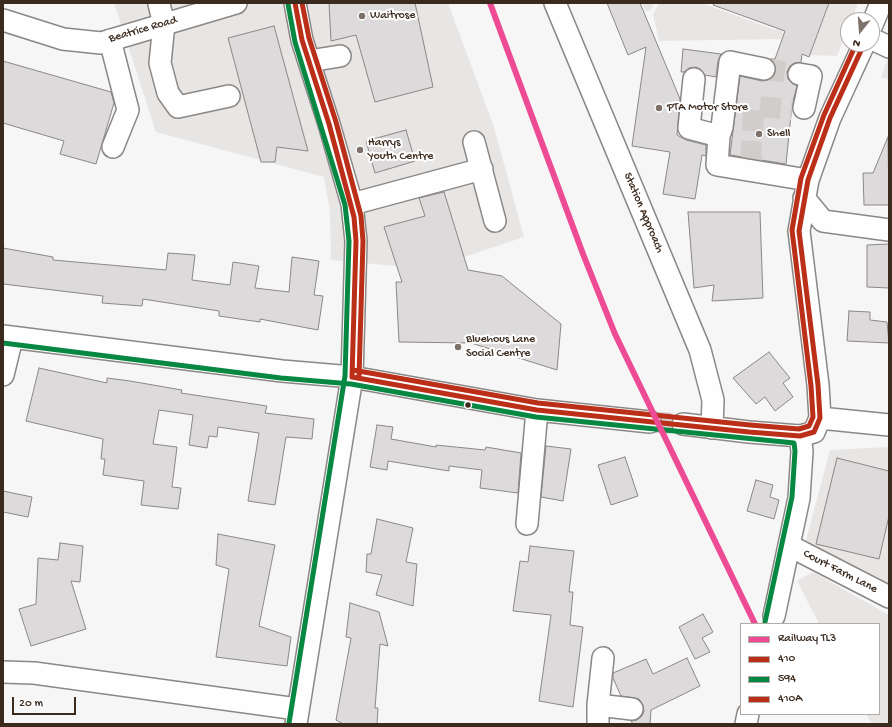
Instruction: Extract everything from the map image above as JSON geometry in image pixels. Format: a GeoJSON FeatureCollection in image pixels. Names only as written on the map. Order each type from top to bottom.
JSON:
{"type":"FeatureCollection","features":[{"type":"Feature","properties":{"kind":"street","name":"Beatrice Road"},"geometry":{"type":"LineString","coordinates":[[3,20],[64,39],[101,43],[236,3]]}},
{"type":"Feature","properties":{"kind":"street"},"geometry":{"type":"LineString","coordinates":[[3,672],[34,673],[297,717],[352,377],[356,241],[352,204],[302,40],[295,3]]}},
{"type":"Feature","properties":{"kind":"street","name":"Station Approach"},"geometry":{"type":"LineString","coordinates":[[555,3],[700,350],[713,400],[712,428]]}},
{"type":"Feature","properties":{"kind":"street"},"geometry":{"type":"LineString","coordinates":[[159,4],[164,24],[160,63],[168,93],[178,107],[229,96]]}},
{"type":"Feature","properties":{"kind":"street"},"geometry":{"type":"LineString","coordinates":[[110,40],[128,110],[112,147]]}},
{"type":"Feature","properties":{"kind":"street"},"geometry":{"type":"LineString","coordinates":[[683,424],[800,436],[814,432],[820,418],[818,385],[799,231],[806,189],[830,118],[860,52]]}},
{"type":"Feature","properties":{"kind":"street"},"geometry":{"type":"LineString","coordinates":[[309,61],[340,56]]}},
{"type":"Feature","properties":{"kind":"street"},"geometry":{"type":"LineString","coordinates":[[764,68],[730,62],[722,127],[719,136],[717,165],[752,166],[806,189],[823,221],[889,230]]}},
{"type":"Feature","properties":{"kind":"street"},"geometry":{"type":"LineString","coordinates":[[805,75],[798,109],[830,118]]}},
{"type":"Feature","properties":{"kind":"street"},"geometry":{"type":"LineString","coordinates":[[694,79],[689,128],[719,136]]}},
{"type":"Feature","properties":{"kind":"street"},"geometry":{"type":"LineString","coordinates":[[474,142],[495,221]]}},
{"type":"Feature","properties":{"kind":"street"},"geometry":{"type":"LineString","coordinates":[[352,204],[482,170]]}},
{"type":"Feature","properties":{"kind":"street"},"geometry":{"type":"LineString","coordinates":[[3,375],[8,337],[282,371],[352,377],[537,410],[650,422]]}},
{"type":"Feature","properties":{"kind":"street"},"geometry":{"type":"LineString","coordinates":[[528,524],[537,410]]}},
{"type":"Feature","properties":{"kind":"street"},"geometry":{"type":"LineString","coordinates":[[820,418],[889,425]]}},
{"type":"Feature","properties":{"kind":"street"},"geometry":{"type":"LineString","coordinates":[[774,616],[799,498],[802,451],[800,436]]}},
{"type":"Feature","properties":{"kind":"street","name":"Court Farm Lane"},"geometry":{"type":"LineString","coordinates":[[790,546],[889,597]]}},
{"type":"Feature","properties":{"kind":"street"},"geometry":{"type":"LineString","coordinates":[[604,658],[598,715],[632,710]]}},
{"type":"Feature","properties":{"kind":"shaded area"},"geometry":{"type":"Polygon","coordinates":[[[114,3],[448,3],[494,127],[524,237],[428,269],[331,260],[330,212],[324,177],[156,132],[114,3]]]}},
{"type":"Feature","properties":{"kind":"shaded area"},"geometry":{"type":"Polygon","coordinates":[[[643,3],[654,3],[650,11],[645,11],[643,3]]]}},
{"type":"Feature","properties":{"kind":"shaded area"},"geometry":{"type":"Polygon","coordinates":[[[659,3],[702,3],[775,30],[779,24],[785,28],[781,39],[659,41],[653,14],[659,3]]]}},
{"type":"Feature","properties":{"kind":"shaded area"},"geometry":{"type":"Polygon","coordinates":[[[830,3],[858,3],[855,12],[840,12],[840,49],[837,56],[810,55],[830,3]]]}},
{"type":"Feature","properties":{"kind":"shaded area"},"geometry":{"type":"Polygon","coordinates":[[[889,55],[889,80],[881,77],[889,55]]]}},
{"type":"Feature","properties":{"kind":"shaded area"},"geometry":{"type":"Polygon","coordinates":[[[888,447],[888,592],[806,540],[830,450],[888,447]]]}},
{"type":"Feature","properties":{"kind":"shaded area"},"geometry":{"type":"Polygon","coordinates":[[[813,572],[889,615],[889,724],[872,724],[867,715],[880,715],[880,623],[818,623],[797,581],[813,572]]]}},
{"type":"Feature","properties":{"kind":"building"},"geometry":{"type":"Polygon","coordinates":[[[329,3],[415,3],[433,87],[375,102],[356,35],[331,41],[329,3]]]}},
{"type":"Feature","properties":{"kind":"building","name":"PTA Motor Store"},"geometry":{"type":"Polygon","coordinates":[[[607,3],[640,3],[680,99],[677,135],[686,140],[706,145],[706,156],[702,155],[695,199],[663,194],[670,152],[632,146],[646,47],[628,55],[607,3]]]}},
{"type":"Feature","properties":{"kind":"building","name":"Shell"},"geometry":{"type":"Polygon","coordinates":[[[714,3],[829,3],[809,57],[802,54],[801,62],[794,63],[790,66],[787,72],[788,79],[797,86],[792,105],[786,164],[730,155],[740,76],[762,81],[773,77],[776,72],[775,66],[770,59],[775,59],[785,31],[713,5],[714,3]]]}},
{"type":"Feature","properties":{"kind":"building"},"geometry":{"type":"Polygon","coordinates":[[[274,26],[308,151],[277,147],[275,162],[261,162],[228,38],[274,26]]]}},
{"type":"Feature","properties":{"kind":"building"},"geometry":{"type":"Polygon","coordinates":[[[683,49],[721,54],[718,61],[716,77],[705,75],[696,67],[689,68],[684,72],[681,72],[683,49]]]}},
{"type":"Feature","properties":{"kind":"building"},"geometry":{"type":"Polygon","coordinates":[[[3,61],[111,92],[114,103],[96,164],[60,154],[64,141],[3,123],[3,61]]]}},
{"type":"Feature","properties":{"kind":"building"},"geometry":{"type":"Polygon","coordinates":[[[406,130],[415,161],[375,173],[366,141],[406,130]]]}},
{"type":"Feature","properties":{"kind":"building"},"geometry":{"type":"Polygon","coordinates":[[[888,137],[889,205],[864,205],[863,173],[873,173],[888,137]]]}},
{"type":"Feature","properties":{"kind":"building"},"geometry":{"type":"Polygon","coordinates":[[[444,192],[468,270],[502,276],[561,324],[557,370],[471,343],[399,342],[396,282],[402,282],[384,227],[425,216],[419,198],[444,192]]]}},
{"type":"Feature","properties":{"kind":"building"},"geometry":{"type":"Polygon","coordinates":[[[688,212],[760,212],[763,298],[712,301],[714,285],[694,288],[688,212]]]}},
{"type":"Feature","properties":{"kind":"building"},"geometry":{"type":"Polygon","coordinates":[[[889,244],[889,288],[867,287],[867,245],[889,244]]]}},
{"type":"Feature","properties":{"kind":"building"},"geometry":{"type":"Polygon","coordinates":[[[3,248],[53,257],[53,260],[166,270],[168,253],[195,255],[192,280],[230,285],[233,262],[259,266],[255,288],[289,292],[292,257],[319,261],[314,295],[323,296],[318,330],[260,319],[260,322],[219,316],[219,311],[143,299],[142,306],[102,303],[103,296],[3,284],[3,248]]]}},
{"type":"Feature","properties":{"kind":"building"},"geometry":{"type":"Polygon","coordinates":[[[849,311],[870,312],[870,320],[887,322],[889,343],[847,341],[849,311]]]}},
{"type":"Feature","properties":{"kind":"building"},"geometry":{"type":"Polygon","coordinates":[[[769,352],[790,378],[783,383],[793,397],[775,411],[765,397],[756,404],[733,378],[769,352]]]}},
{"type":"Feature","properties":{"kind":"building"},"geometry":{"type":"Polygon","coordinates":[[[39,368],[107,383],[107,378],[130,381],[182,390],[181,393],[267,406],[265,413],[314,419],[312,439],[286,437],[275,505],[248,501],[259,433],[218,427],[217,437],[209,436],[207,448],[189,445],[193,415],[159,410],[153,444],[177,447],[172,487],[181,488],[178,509],[141,505],[144,481],[103,475],[105,459],[101,459],[103,439],[26,421],[39,368]]]}},
{"type":"Feature","properties":{"kind":"building"},"geometry":{"type":"Polygon","coordinates":[[[377,425],[393,427],[391,439],[436,447],[436,445],[485,450],[486,447],[521,453],[518,493],[480,488],[482,470],[449,466],[449,471],[388,461],[387,470],[370,467],[377,425]]]}},
{"type":"Feature","properties":{"kind":"building"},"geometry":{"type":"Polygon","coordinates":[[[546,446],[571,449],[563,501],[541,497],[546,446]]]}},
{"type":"Feature","properties":{"kind":"building"},"geometry":{"type":"Polygon","coordinates":[[[625,457],[638,496],[611,505],[598,465],[625,457]]]}},
{"type":"Feature","properties":{"kind":"building"},"geometry":{"type":"Polygon","coordinates":[[[837,458],[889,471],[889,516],[879,559],[816,544],[837,458]]]}},
{"type":"Feature","properties":{"kind":"building"},"geometry":{"type":"Polygon","coordinates":[[[756,480],[773,485],[770,497],[779,500],[774,519],[747,511],[756,480]]]}},
{"type":"Feature","properties":{"kind":"building"},"geometry":{"type":"Polygon","coordinates":[[[3,491],[32,497],[28,517],[3,512],[3,491]]]}},
{"type":"Feature","properties":{"kind":"building"},"geometry":{"type":"Polygon","coordinates":[[[377,519],[413,528],[406,562],[417,564],[413,606],[376,595],[382,575],[366,572],[367,554],[371,554],[377,519]]]}},
{"type":"Feature","properties":{"kind":"building"},"geometry":{"type":"Polygon","coordinates":[[[218,534],[275,545],[259,626],[291,637],[287,666],[216,657],[229,569],[216,565],[218,534]]]}},
{"type":"Feature","properties":{"kind":"building"},"geometry":{"type":"Polygon","coordinates":[[[60,543],[83,546],[80,582],[71,581],[86,629],[31,646],[19,609],[36,604],[38,558],[58,560],[60,543]]]}},
{"type":"Feature","properties":{"kind":"building"},"geometry":{"type":"Polygon","coordinates":[[[530,546],[574,551],[569,592],[573,592],[570,625],[583,627],[573,707],[539,701],[551,615],[513,611],[520,561],[528,562],[530,546]]]}},
{"type":"Feature","properties":{"kind":"building"},"geometry":{"type":"Polygon","coordinates":[[[350,603],[379,612],[388,646],[380,644],[375,708],[378,708],[377,724],[343,724],[336,720],[351,638],[346,637],[350,603]]]}},
{"type":"Feature","properties":{"kind":"building"},"geometry":{"type":"Polygon","coordinates":[[[703,614],[713,632],[702,638],[710,652],[695,659],[679,627],[703,614]]]}},
{"type":"Feature","properties":{"kind":"building"},"geometry":{"type":"Polygon","coordinates":[[[687,658],[700,686],[651,710],[650,724],[633,724],[631,721],[637,720],[642,716],[644,711],[643,705],[639,699],[621,696],[613,678],[613,673],[646,659],[653,674],[687,658]]]}},
{"type":"Feature","properties":{"kind":"tunnel"},"geometry":{"type":"LineString","coordinates":[[764,69],[799,74]]}},
{"type":"Feature","properties":{"kind":"tunnel"},"geometry":{"type":"LineString","coordinates":[[752,162],[751,153],[754,106],[792,110]]}},
{"type":"Feature","properties":{"kind":"tunnel"},"geometry":{"type":"LineString","coordinates":[[650,422],[683,424]]}},
{"type":"Feature","properties":{"kind":"rail line","name":"TL3"},"geometry":{"type":"LineString","coordinates":[[490,3],[583,254],[615,334],[755,623]]}},
{"type":"Feature","properties":{"kind":"transit line","name":"410"},"geometry":{"type":"LineString","coordinates":[[295,3],[302,40],[329,124],[354,217],[356,241],[352,377]]}},
{"type":"Feature","properties":{"kind":"transit line","name":"410A"},"geometry":{"type":"LineString","coordinates":[[302,3],[309,38],[336,122],[361,216],[363,241],[359,377]]}},
{"type":"Feature","properties":{"kind":"transit line","name":"594"},"geometry":{"type":"LineString","coordinates":[[288,4],[295,42],[345,205],[349,241],[345,376],[289,723]]}},
{"type":"Feature","properties":{"kind":"transit line","name":"410A"},"geometry":{"type":"LineString","coordinates":[[353,370],[538,403],[750,425],[799,429],[809,426],[813,417],[811,386],[792,230],[801,178],[824,115],[852,52]]}},
{"type":"Feature","properties":{"kind":"transit line","name":"410"},"geometry":{"type":"LineString","coordinates":[[352,377],[537,410],[749,432],[800,436],[814,432],[820,418],[818,385],[799,231],[808,180],[830,118],[860,52]]}},
{"type":"Feature","properties":{"kind":"transit line","name":"594"},"geometry":{"type":"LineString","coordinates":[[3,343],[281,378],[351,384],[536,417],[794,443],[795,451],[792,497],[765,622]]}},
{"type":"Feature","properties":{"kind":"place","name":"Waitrose"},"geometry":{"type":"Point","coordinates":[362,16]}},
{"type":"Feature","properties":{"kind":"place","name":"PTA Motor Store"},"geometry":{"type":"Point","coordinates":[659,108]}},
{"type":"Feature","properties":{"kind":"place","name":"Shell"},"geometry":{"type":"Point","coordinates":[759,134]}},
{"type":"Feature","properties":{"kind":"place","name":"Harrys Youth Centre"},"geometry":{"type":"Point","coordinates":[360,150]}},
{"type":"Feature","properties":{"kind":"place","name":"Bluehous Lane Social Centre"},"geometry":{"type":"Point","coordinates":[458,347]}}]}
